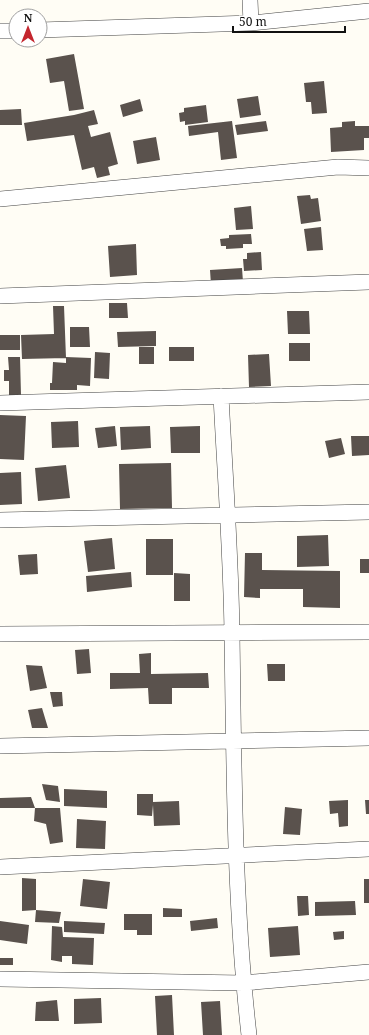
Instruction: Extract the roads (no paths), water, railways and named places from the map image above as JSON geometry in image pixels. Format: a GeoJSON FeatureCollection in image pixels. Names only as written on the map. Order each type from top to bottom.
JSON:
{"type":"FeatureCollection","features":[{"type":"Feature","properties":{"kind":"street"},"geometry":{"type":"LineString","coordinates":[[250,0],[251,23]]}},
{"type":"Feature","properties":{"kind":"street"},"geometry":{"type":"LineString","coordinates":[[48,30],[251,23],[369,11]]}},
{"type":"Feature","properties":{"kind":"street"},"geometry":{"type":"LineString","coordinates":[[0,199],[338,167],[369,168]]}},
{"type":"Feature","properties":{"kind":"street"},"geometry":{"type":"LineString","coordinates":[[0,296],[369,282]]}},
{"type":"Feature","properties":{"kind":"street"},"geometry":{"type":"LineString","coordinates":[[0,403],[369,392]]}},
{"type":"Feature","properties":{"kind":"street"},"geometry":{"type":"LineString","coordinates":[[221,396],[232,632],[232,741],[243,983],[249,1035]]}},
{"type":"Feature","properties":{"kind":"street"},"geometry":{"type":"LineString","coordinates":[[0,520],[369,512]]}},
{"type":"Feature","properties":{"kind":"street"},"geometry":{"type":"LineString","coordinates":[[0,634],[369,632]]}},
{"type":"Feature","properties":{"kind":"street"},"geometry":{"type":"LineString","coordinates":[[0,746],[369,738]]}},
{"type":"Feature","properties":{"kind":"street"},"geometry":{"type":"LineString","coordinates":[[0,867],[369,849]]}},
{"type":"Feature","properties":{"kind":"street"},"geometry":{"type":"LineString","coordinates":[[0,979],[243,983],[369,972]]}}]}
